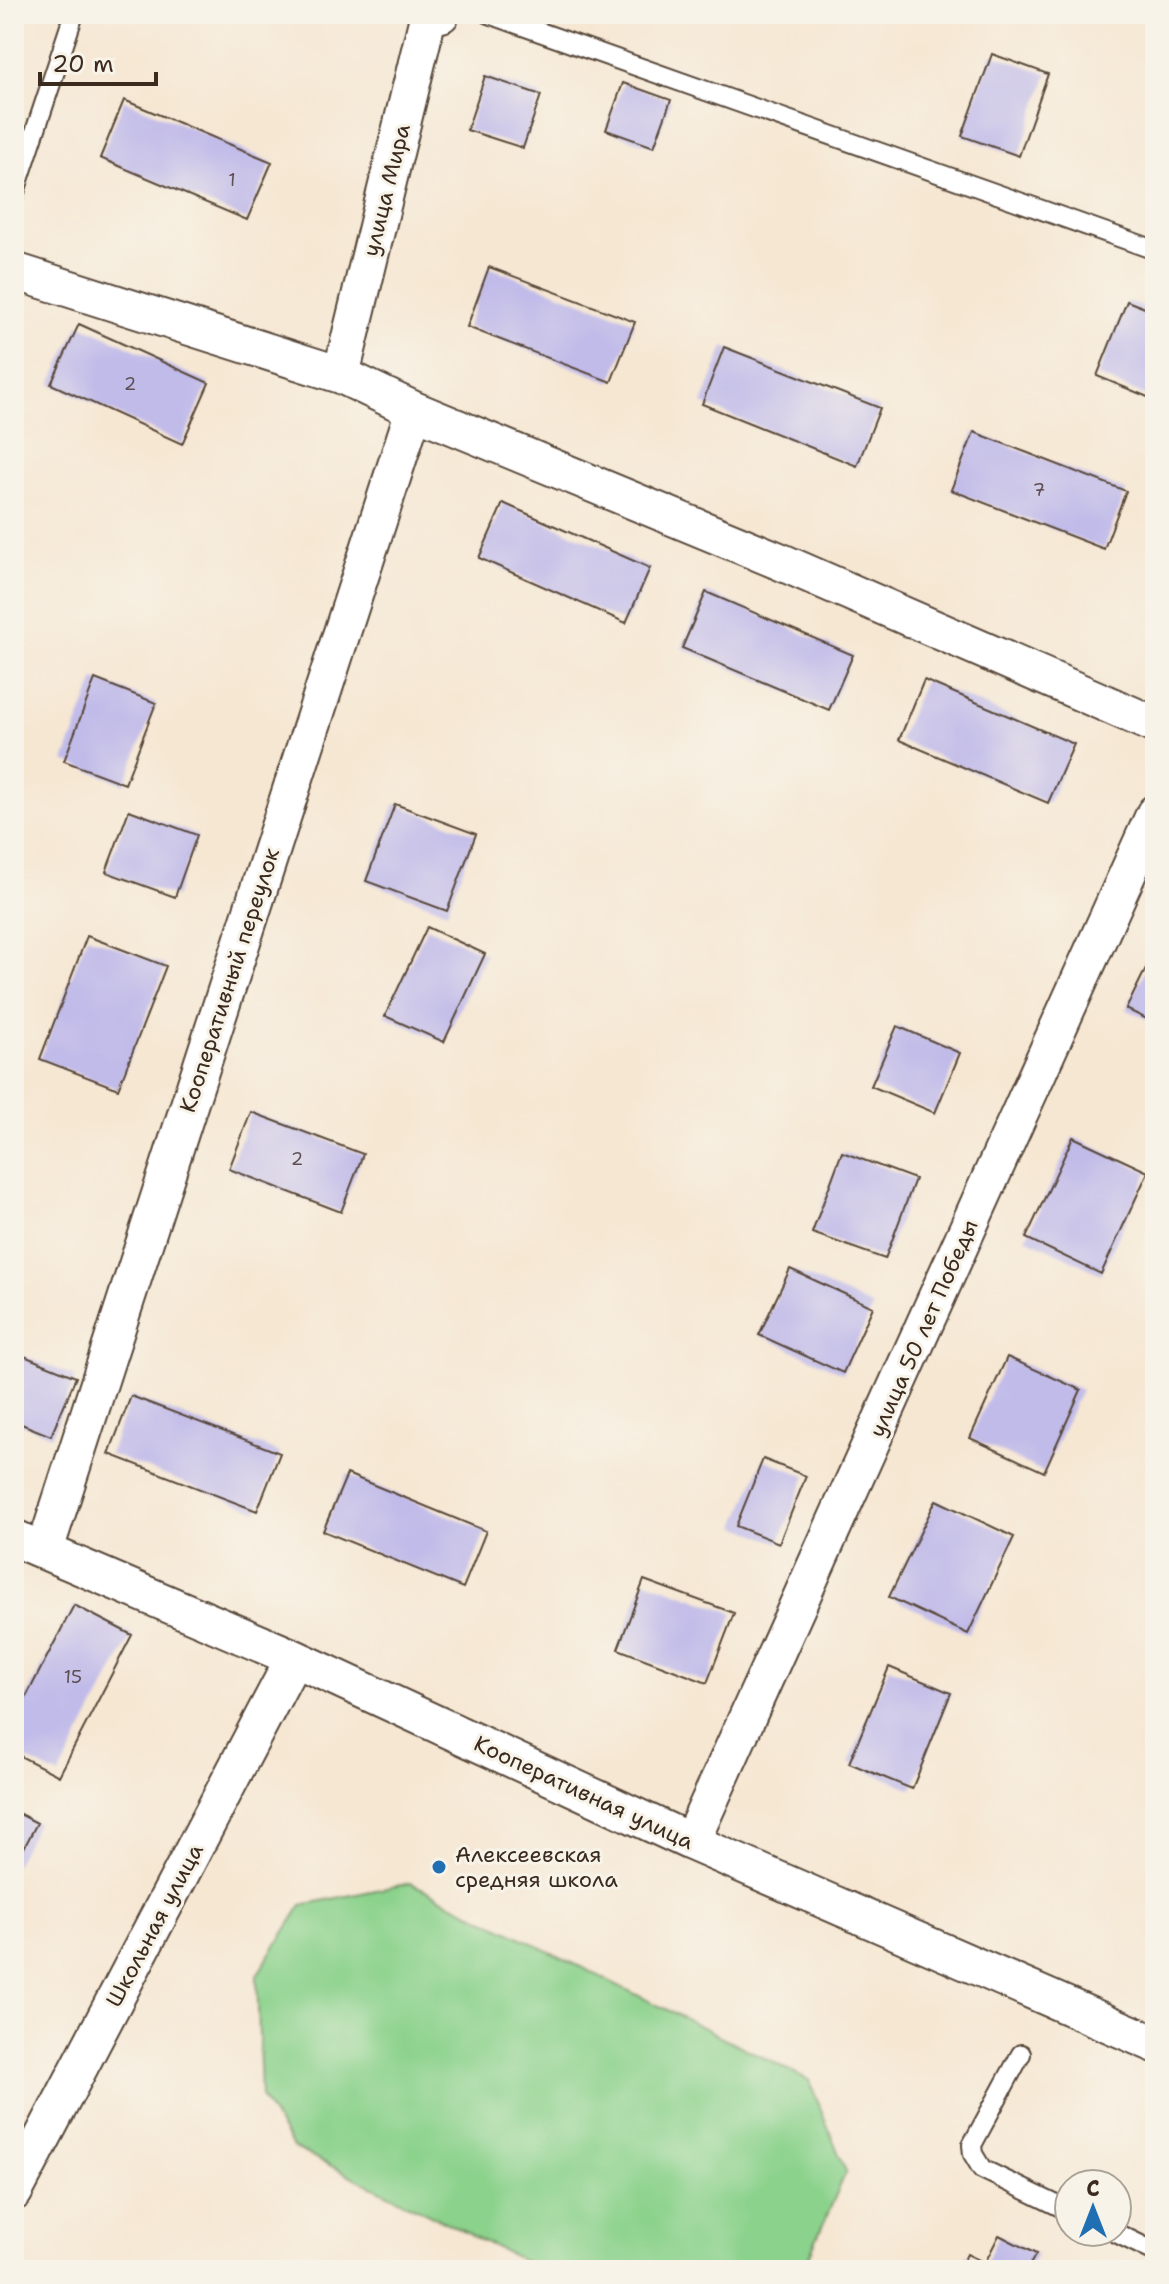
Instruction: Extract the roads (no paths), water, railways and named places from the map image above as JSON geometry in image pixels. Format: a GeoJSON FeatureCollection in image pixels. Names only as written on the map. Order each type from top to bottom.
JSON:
{"type":"FeatureCollection","features":[{"type":"Feature","properties":{"kind":"street","name":"улица Мира"},"geometry":{"type":"LineString","coordinates":[[341,375],[428,17],[441,14]]}},
{"type":"Feature","properties":{"kind":"street"},"geometry":{"type":"LineString","coordinates":[[14,271],[341,375],[414,410],[779,561],[1155,725]]}},
{"type":"Feature","properties":{"kind":"street","name":"Кооперативный переулок"},"geometry":{"type":"LineString","coordinates":[[29,1544],[414,410]]}},
{"type":"Feature","properties":{"kind":"street","name":"улица 50 лет Победы"},"geometry":{"type":"LineString","coordinates":[[691,1842],[1155,813]]}},
{"type":"Feature","properties":{"kind":"street","name":"Кооперативная улица"},"geometry":{"type":"LineString","coordinates":[[29,1544],[294,1658],[691,1842],[1155,2044]]}},
{"type":"Feature","properties":{"kind":"street","name":"Школьная улица"},"geometry":{"type":"LineString","coordinates":[[14,2192],[294,1658]]}},
{"type":"Feature","properties":{"kind":"lane"},"geometry":{"type":"LineString","coordinates":[[14,195],[74,14]]}},
{"type":"Feature","properties":{"kind":"lane"},"geometry":{"type":"LineString","coordinates":[[489,14],[1155,250]]}},
{"type":"Feature","properties":{"kind":"lane"},"geometry":{"type":"LineString","coordinates":[[1021,2054],[972,2145],[973,2154],[982,2169],[1053,2203]]}},
{"type":"Feature","properties":{"kind":"lane"},"geometry":{"type":"LineString","coordinates":[[1133,2241],[1155,2252]]}},
{"type":"Feature","properties":{"kind":"place","name":"Алексеевская средняя школа"},"geometry":{"type":"Point","coordinates":[439,1867]}}]}
